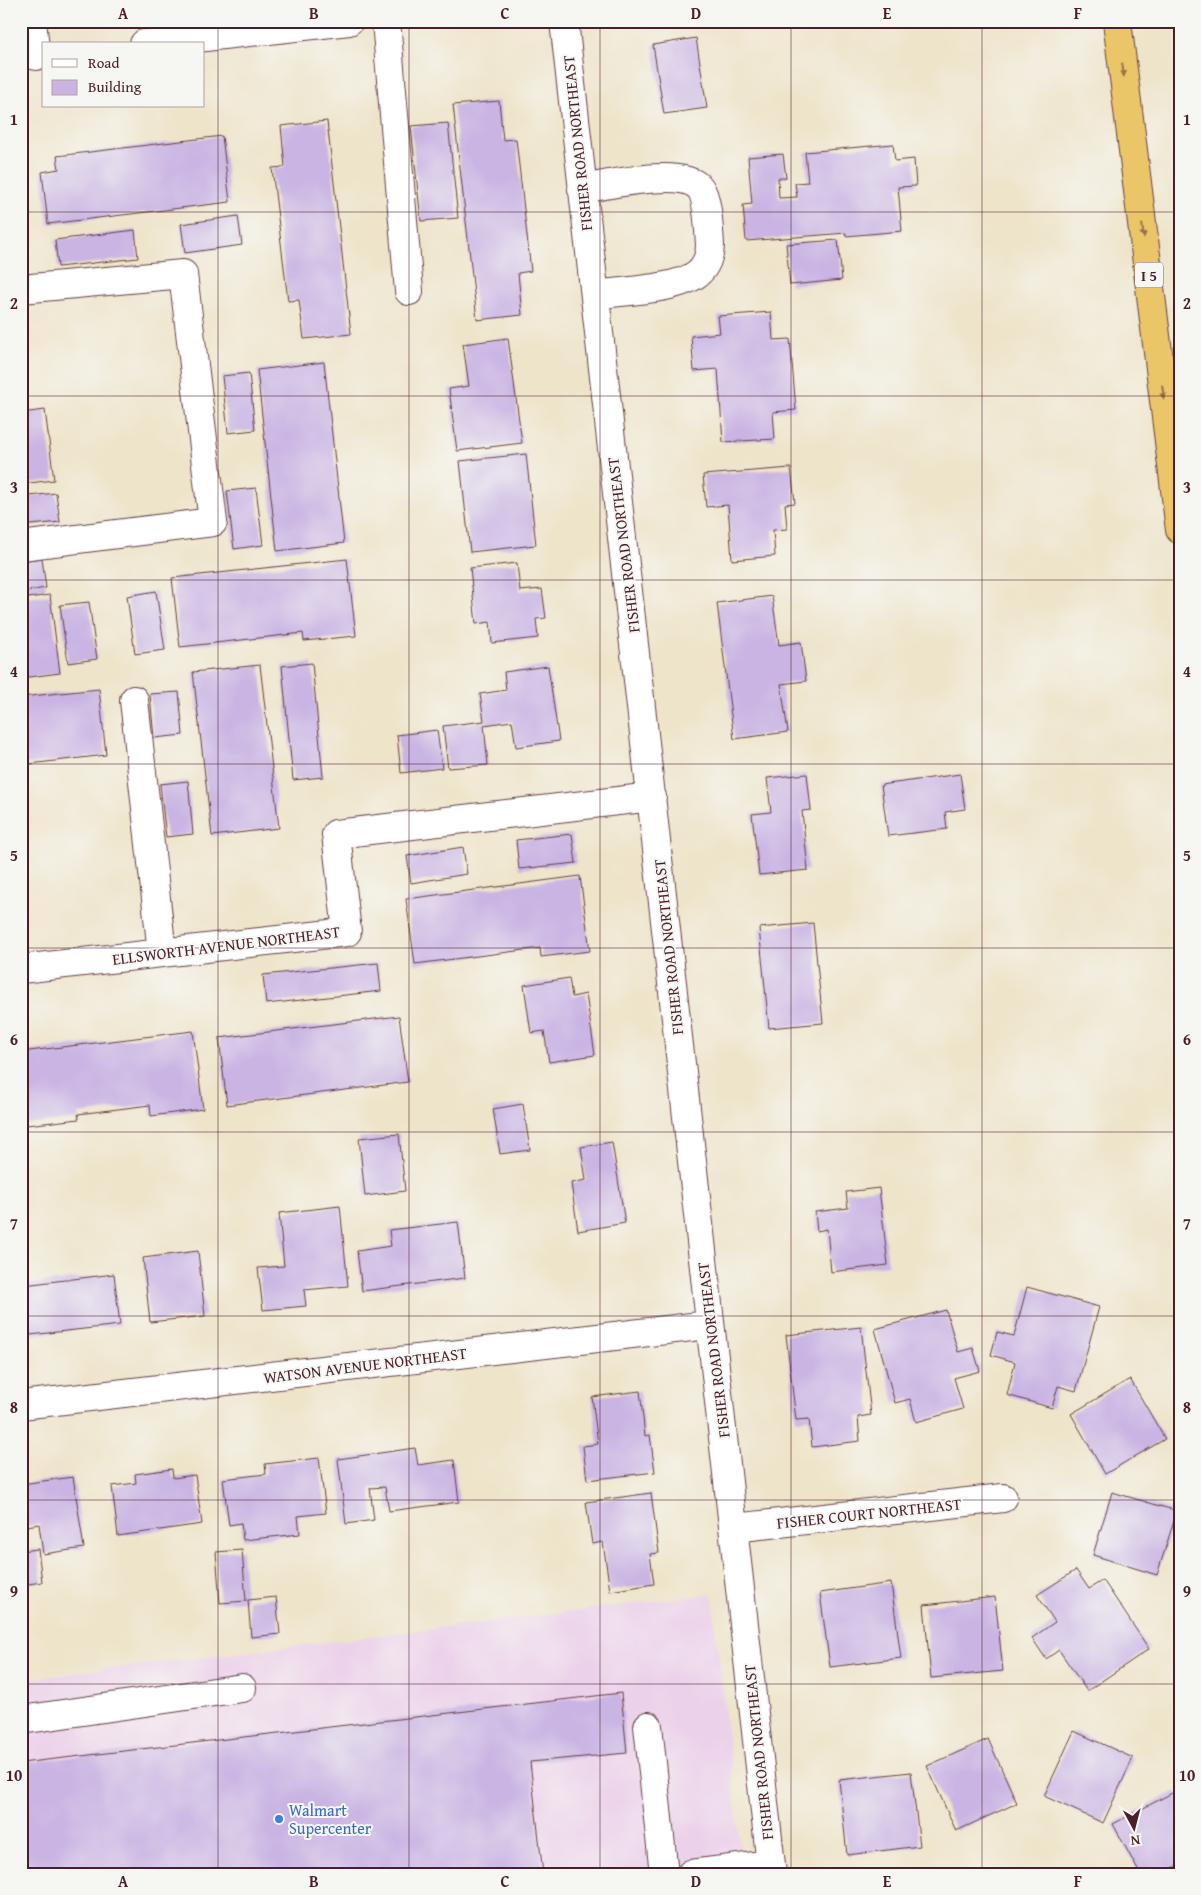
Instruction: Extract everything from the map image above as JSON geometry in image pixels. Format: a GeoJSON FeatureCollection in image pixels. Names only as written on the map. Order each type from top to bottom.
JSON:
{"type":"FeatureCollection","features":[{"type":"Feature","properties":{"kind":"highway","name":"I 5"},"geometry":{"type":"LineString","coordinates":[[1117,21],[1180,530]]}},
{"type":"Feature","properties":{"kind":"street"},"geometry":{"type":"LineString","coordinates":[[32,21],[34,57]]}},
{"type":"Feature","properties":{"kind":"street"},"geometry":{"type":"LineString","coordinates":[[157,42],[266,25],[349,21]]}},
{"type":"Feature","properties":{"kind":"street"},"geometry":{"type":"LineString","coordinates":[[386,21],[409,291]]}},
{"type":"Feature","properties":{"kind":"street","name":"FISHER ROAD NORTHEAST"},"geometry":{"type":"LineString","coordinates":[[564,21],[771,1869]]}},
{"type":"Feature","properties":{"kind":"street"},"geometry":{"type":"LineString","coordinates":[[582,189],[661,177],[676,178],[694,184],[700,188],[704,196],[710,245],[710,254],[707,262],[698,273],[681,282],[660,287],[594,295]]}},
{"type":"Feature","properties":{"kind":"street"},"geometry":{"type":"LineString","coordinates":[[21,290],[182,274],[213,522],[21,546]]}},
{"type":"Feature","properties":{"kind":"street"},"geometry":{"type":"LineString","coordinates":[[134,700],[162,953]]}},
{"type":"Feature","properties":{"kind":"street","name":"ELLSWORTH AVENUE NORTHEAST"},"geometry":{"type":"LineString","coordinates":[[21,969],[347,932],[336,834],[652,797]]}},
{"type":"Feature","properties":{"kind":"street","name":"WATSON AVENUE NORTHEAST"},"geometry":{"type":"LineString","coordinates":[[21,1405],[709,1325]]}},
{"type":"Feature","properties":{"kind":"street","name":"FISHER COURT NORTHEAST"},"geometry":{"type":"LineString","coordinates":[[734,1528],[1003,1498]]}},
{"type":"Feature","properties":{"kind":"street"},"geometry":{"type":"LineString","coordinates":[[21,1720],[242,1688]]}},
{"type":"Feature","properties":{"kind":"street"},"geometry":{"type":"LineString","coordinates":[[648,1726],[664,1874]]}},
{"type":"Feature","properties":{"kind":"street"},"geometry":{"type":"LineString","coordinates":[[691,1874],[771,1869]]}},
{"type":"Feature","properties":{"kind":"shaded area"},"geometry":{"type":"Polygon","coordinates":[[[712,1594],[743,1874],[21,1874],[21,1680],[712,1594]]]}},
{"type":"Feature","properties":{"kind":"building"},"geometry":{"type":"Polygon","coordinates":[[[696,38],[707,108],[664,114],[653,45],[696,38]]]}},
{"type":"Feature","properties":{"kind":"building"},"geometry":{"type":"Polygon","coordinates":[[[499,101],[503,140],[516,139],[531,271],[518,273],[522,315],[477,320],[453,105],[499,101]]]}},
{"type":"Feature","properties":{"kind":"building"},"geometry":{"type":"Polygon","coordinates":[[[327,121],[351,334],[304,339],[299,300],[288,301],[272,168],[285,167],[281,126],[327,121]]]}},
{"type":"Feature","properties":{"kind":"building"},"geometry":{"type":"Polygon","coordinates":[[[448,123],[458,218],[421,221],[411,126],[448,123]]]}},
{"type":"Feature","properties":{"kind":"building"},"geometry":{"type":"Polygon","coordinates":[[[222,136],[230,202],[48,224],[42,172],[59,169],[57,156],[222,136]]]}},
{"type":"Feature","properties":{"kind":"building"},"geometry":{"type":"Polygon","coordinates":[[[893,144],[895,161],[914,159],[916,186],[898,187],[902,231],[846,236],[846,233],[746,241],[743,205],[752,204],[748,157],[783,154],[786,178],[778,178],[779,198],[797,197],[795,183],[808,182],[805,152],[893,144]]]}},
{"type":"Feature","properties":{"kind":"building"},"geometry":{"type":"Polygon","coordinates":[[[238,216],[242,245],[185,253],[181,224],[238,216]]]}},
{"type":"Feature","properties":{"kind":"building"},"geometry":{"type":"Polygon","coordinates":[[[135,230],[138,258],[58,267],[55,240],[135,230]]]}},
{"type":"Feature","properties":{"kind":"building"},"geometry":{"type":"Polygon","coordinates":[[[838,240],[842,280],[790,285],[786,244],[838,240]]]}},
{"type":"Feature","properties":{"kind":"building"},"geometry":{"type":"Polygon","coordinates":[[[771,312],[773,340],[790,339],[796,410],[773,412],[775,439],[723,442],[718,369],[694,371],[691,336],[720,333],[718,316],[771,312]]]}},
{"type":"Feature","properties":{"kind":"building"},"geometry":{"type":"Polygon","coordinates":[[[508,338],[522,443],[457,451],[449,389],[469,386],[463,344],[508,338]]]}},
{"type":"Feature","properties":{"kind":"building"},"geometry":{"type":"Polygon","coordinates":[[[324,362],[344,543],[277,551],[257,370],[324,362]]]}},
{"type":"Feature","properties":{"kind":"building"},"geometry":{"type":"Polygon","coordinates":[[[249,373],[255,430],[228,433],[222,376],[249,373]]]}},
{"type":"Feature","properties":{"kind":"building"},"geometry":{"type":"Polygon","coordinates":[[[45,410],[54,480],[21,484],[21,413],[45,410]]]}},
{"type":"Feature","properties":{"kind":"building"},"geometry":{"type":"Polygon","coordinates":[[[526,454],[536,545],[470,552],[460,461],[526,454]]]}},
{"type":"Feature","properties":{"kind":"building"},"geometry":{"type":"Polygon","coordinates":[[[791,468],[795,503],[785,504],[787,529],[773,530],[775,556],[732,560],[728,505],[706,507],[703,475],[791,468]]]}},
{"type":"Feature","properties":{"kind":"building"},"geometry":{"type":"Polygon","coordinates":[[[256,488],[263,545],[234,549],[227,491],[256,488]]]}},
{"type":"Feature","properties":{"kind":"building"},"geometry":{"type":"Polygon","coordinates":[[[56,493],[60,522],[21,526],[21,497],[56,493]]]}},
{"type":"Feature","properties":{"kind":"building"},"geometry":{"type":"Polygon","coordinates":[[[42,558],[46,588],[21,592],[21,561],[42,558]]]}},
{"type":"Feature","properties":{"kind":"building"},"geometry":{"type":"Polygon","coordinates":[[[347,559],[356,636],[304,641],[303,633],[180,647],[172,578],[347,559]]]}},
{"type":"Feature","properties":{"kind":"building"},"geometry":{"type":"Polygon","coordinates":[[[517,563],[520,591],[542,589],[546,618],[536,619],[538,638],[492,643],[490,622],[476,624],[470,568],[517,563]]]}},
{"type":"Feature","properties":{"kind":"building"},"geometry":{"type":"Polygon","coordinates":[[[156,591],[165,650],[135,654],[127,596],[156,591]]]}},
{"type":"Feature","properties":{"kind":"building"},"geometry":{"type":"Polygon","coordinates":[[[50,595],[60,673],[21,678],[21,599],[50,595]]]}},
{"type":"Feature","properties":{"kind":"building"},"geometry":{"type":"Polygon","coordinates":[[[772,596],[779,645],[801,642],[806,681],[781,684],[788,732],[734,739],[717,603],[772,596]]]}},
{"type":"Feature","properties":{"kind":"building"},"geometry":{"type":"Polygon","coordinates":[[[89,602],[97,659],[68,663],[60,605],[89,602]]]}},
{"type":"Feature","properties":{"kind":"building"},"geometry":{"type":"Polygon","coordinates":[[[312,663],[323,777],[293,780],[282,666],[312,663]]]}},
{"type":"Feature","properties":{"kind":"building"},"geometry":{"type":"Polygon","coordinates":[[[260,665],[279,828],[212,836],[193,672],[260,665]]]}},
{"type":"Feature","properties":{"kind":"building"},"geometry":{"type":"Polygon","coordinates":[[[548,666],[559,741],[516,747],[512,721],[484,725],[488,765],[448,768],[443,726],[484,721],[480,694],[506,690],[504,672],[548,666]]]}},
{"type":"Feature","properties":{"kind":"building"},"geometry":{"type":"Polygon","coordinates":[[[99,689],[106,755],[21,765],[21,697],[99,689]]]}},
{"type":"Feature","properties":{"kind":"building"},"geometry":{"type":"Polygon","coordinates":[[[179,692],[183,735],[154,738],[150,694],[179,692]]]}},
{"type":"Feature","properties":{"kind":"building"},"geometry":{"type":"Polygon","coordinates":[[[437,730],[442,768],[401,773],[397,735],[437,730]]]}},
{"type":"Feature","properties":{"kind":"building"},"geometry":{"type":"Polygon","coordinates":[[[807,774],[811,810],[802,811],[808,870],[759,875],[752,814],[771,812],[767,778],[807,774]]]}},
{"type":"Feature","properties":{"kind":"building"},"geometry":{"type":"Polygon","coordinates":[[[960,774],[965,809],[945,812],[947,829],[888,836],[881,785],[960,774]]]}},
{"type":"Feature","properties":{"kind":"building"},"geometry":{"type":"Polygon","coordinates":[[[188,781],[193,834],[166,837],[160,784],[188,781]]]}},
{"type":"Feature","properties":{"kind":"building"},"geometry":{"type":"Polygon","coordinates":[[[572,834],[576,863],[519,869],[516,840],[572,834]]]}},
{"type":"Feature","properties":{"kind":"building"},"geometry":{"type":"Polygon","coordinates":[[[463,847],[467,874],[411,883],[407,856],[463,847]]]}},
{"type":"Feature","properties":{"kind":"building"},"geometry":{"type":"Polygon","coordinates":[[[580,876],[590,951],[541,957],[540,948],[415,964],[406,899],[580,876]]]}},
{"type":"Feature","properties":{"kind":"building"},"geometry":{"type":"Polygon","coordinates":[[[813,923],[823,1023],[769,1028],[759,928],[813,923]]]}},
{"type":"Feature","properties":{"kind":"building"},"geometry":{"type":"Polygon","coordinates":[[[378,963],[381,991],[266,1004],[263,975],[378,963]]]}},
{"type":"Feature","properties":{"kind":"building"},"geometry":{"type":"Polygon","coordinates":[[[569,978],[572,997],[586,994],[595,1055],[549,1062],[544,1031],[531,1033],[524,985],[569,978]]]}},
{"type":"Feature","properties":{"kind":"building"},"geometry":{"type":"Polygon","coordinates":[[[399,1016],[408,1082],[227,1105],[219,1038],[399,1016]]]}},
{"type":"Feature","properties":{"kind":"building"},"geometry":{"type":"Polygon","coordinates":[[[193,1031],[203,1109],[151,1116],[150,1105],[78,1114],[79,1119],[27,1125],[21,1077],[21,1052],[193,1031]]]}},
{"type":"Feature","properties":{"kind":"building"},"geometry":{"type":"Polygon","coordinates":[[[523,1104],[530,1150],[500,1154],[493,1109],[523,1104]]]}},
{"type":"Feature","properties":{"kind":"building"},"geometry":{"type":"Polygon","coordinates":[[[399,1134],[405,1191],[365,1196],[359,1138],[399,1134]]]}},
{"type":"Feature","properties":{"kind":"building"},"geometry":{"type":"Polygon","coordinates":[[[612,1142],[625,1223],[578,1231],[571,1183],[586,1180],[581,1147],[612,1142]]]}},
{"type":"Feature","properties":{"kind":"building"},"geometry":{"type":"Polygon","coordinates":[[[879,1188],[888,1265],[831,1272],[827,1229],[817,1231],[815,1212],[848,1208],[846,1192],[879,1188]]]}},
{"type":"Feature","properties":{"kind":"building"},"geometry":{"type":"Polygon","coordinates":[[[340,1206],[348,1286],[304,1290],[306,1306],[263,1310],[258,1268],[284,1266],[279,1213],[340,1206]]]}},
{"type":"Feature","properties":{"kind":"building"},"geometry":{"type":"Polygon","coordinates":[[[458,1222],[465,1278],[362,1291],[357,1251],[391,1246],[389,1230],[458,1222]]]}},
{"type":"Feature","properties":{"kind":"building"},"geometry":{"type":"Polygon","coordinates":[[[198,1251],[205,1316],[150,1322],[143,1258],[198,1251]]]}},
{"type":"Feature","properties":{"kind":"building"},"geometry":{"type":"Polygon","coordinates":[[[114,1274],[120,1325],[30,1335],[24,1285],[114,1274]]]}},
{"type":"Feature","properties":{"kind":"building"},"geometry":{"type":"Polygon","coordinates":[[[1027,1287],[1099,1307],[1076,1391],[1058,1386],[1052,1408],[1007,1395],[1015,1362],[991,1355],[997,1332],[1014,1336],[1027,1287]]]}},
{"type":"Feature","properties":{"kind":"building"},"geometry":{"type":"Polygon","coordinates":[[[946,1310],[958,1352],[973,1348],[980,1371],[954,1378],[963,1409],[916,1422],[910,1399],[895,1403],[875,1329],[946,1310]]]}},
{"type":"Feature","properties":{"kind":"building"},"geometry":{"type":"Polygon","coordinates":[[[861,1327],[871,1415],[858,1417],[860,1441],[812,1447],[809,1419],[796,1420],[786,1335],[861,1327]]]}},
{"type":"Feature","properties":{"kind":"building"},"geometry":{"type":"Polygon","coordinates":[[[1130,1379],[1165,1439],[1105,1474],[1071,1414],[1130,1379]]]}},
{"type":"Feature","properties":{"kind":"building"},"geometry":{"type":"Polygon","coordinates":[[[640,1391],[645,1436],[650,1435],[655,1472],[587,1480],[583,1446],[598,1444],[592,1397],[640,1391]]]}},
{"type":"Feature","properties":{"kind":"building"},"geometry":{"type":"Polygon","coordinates":[[[415,1448],[418,1465],[454,1460],[459,1502],[389,1511],[385,1487],[370,1488],[374,1520],[346,1524],[338,1459],[415,1448]]]}},
{"type":"Feature","properties":{"kind":"building"},"geometry":{"type":"Polygon","coordinates":[[[319,1458],[326,1513],[298,1516],[300,1534],[243,1540],[241,1523],[229,1525],[223,1479],[266,1474],[265,1464],[319,1458]]]}},
{"type":"Feature","properties":{"kind":"building"},"geometry":{"type":"Polygon","coordinates":[[[172,1469],[173,1478],[195,1475],[202,1524],[118,1536],[112,1486],[136,1483],[135,1474],[172,1469]]]}},
{"type":"Feature","properties":{"kind":"building"},"geometry":{"type":"Polygon","coordinates":[[[73,1477],[84,1548],[43,1554],[39,1524],[21,1527],[21,1484],[73,1477]]]}},
{"type":"Feature","properties":{"kind":"building"},"geometry":{"type":"Polygon","coordinates":[[[1112,1492],[1177,1511],[1157,1575],[1093,1555],[1112,1492]]]}},
{"type":"Feature","properties":{"kind":"building"},"geometry":{"type":"Polygon","coordinates":[[[651,1493],[659,1553],[650,1554],[654,1584],[610,1591],[603,1542],[592,1544],[586,1502],[651,1493]]]}},
{"type":"Feature","properties":{"kind":"building"},"geometry":{"type":"Polygon","coordinates":[[[38,1549],[42,1582],[21,1585],[21,1551],[38,1549]]]}},
{"type":"Feature","properties":{"kind":"building"},"geometry":{"type":"Polygon","coordinates":[[[242,1550],[246,1601],[220,1603],[216,1552],[242,1550]]]}},
{"type":"Feature","properties":{"kind":"building"},"geometry":{"type":"Polygon","coordinates":[[[1076,1570],[1089,1589],[1103,1580],[1149,1649],[1087,1691],[1059,1650],[1046,1659],[1032,1638],[1055,1622],[1037,1595],[1076,1570]]]}},
{"type":"Feature","properties":{"kind":"building"},"geometry":{"type":"Polygon","coordinates":[[[891,1583],[901,1658],[830,1667],[820,1593],[891,1583]]]}},
{"type":"Feature","properties":{"kind":"building"},"geometry":{"type":"Polygon","coordinates":[[[276,1597],[280,1634],[251,1637],[248,1600],[276,1597]]]}},
{"type":"Feature","properties":{"kind":"building"},"geometry":{"type":"Polygon","coordinates":[[[995,1597],[1003,1671],[931,1678],[924,1605],[995,1597]]]}},
{"type":"Feature","properties":{"kind":"building","name":"Walmart Supercenter"},"geometry":{"type":"Polygon","coordinates":[[[621,1693],[627,1753],[530,1762],[543,1874],[21,1874],[21,1763],[621,1693]]]}},
{"type":"Feature","properties":{"kind":"building"},"geometry":{"type":"Polygon","coordinates":[[[1074,1731],[1133,1758],[1103,1823],[1044,1796],[1074,1731]]]}},
{"type":"Feature","properties":{"kind":"building"},"geometry":{"type":"Polygon","coordinates":[[[988,1739],[1017,1803],[956,1831],[927,1766],[988,1739]]]}},
{"type":"Feature","properties":{"kind":"building"},"geometry":{"type":"Polygon","coordinates":[[[911,1772],[920,1846],[847,1855],[839,1780],[911,1772]]]}},
{"type":"Feature","properties":{"kind":"building"},"geometry":{"type":"Polygon","coordinates":[[[1176,1791],[1180,1799],[1180,1864],[1161,1874],[1140,1874],[1113,1824],[1176,1791]]]}},
{"type":"Feature","properties":{"kind":"place","name":"Walmart Supercenter"},"geometry":{"type":"Point","coordinates":[279,1819]}}]}
